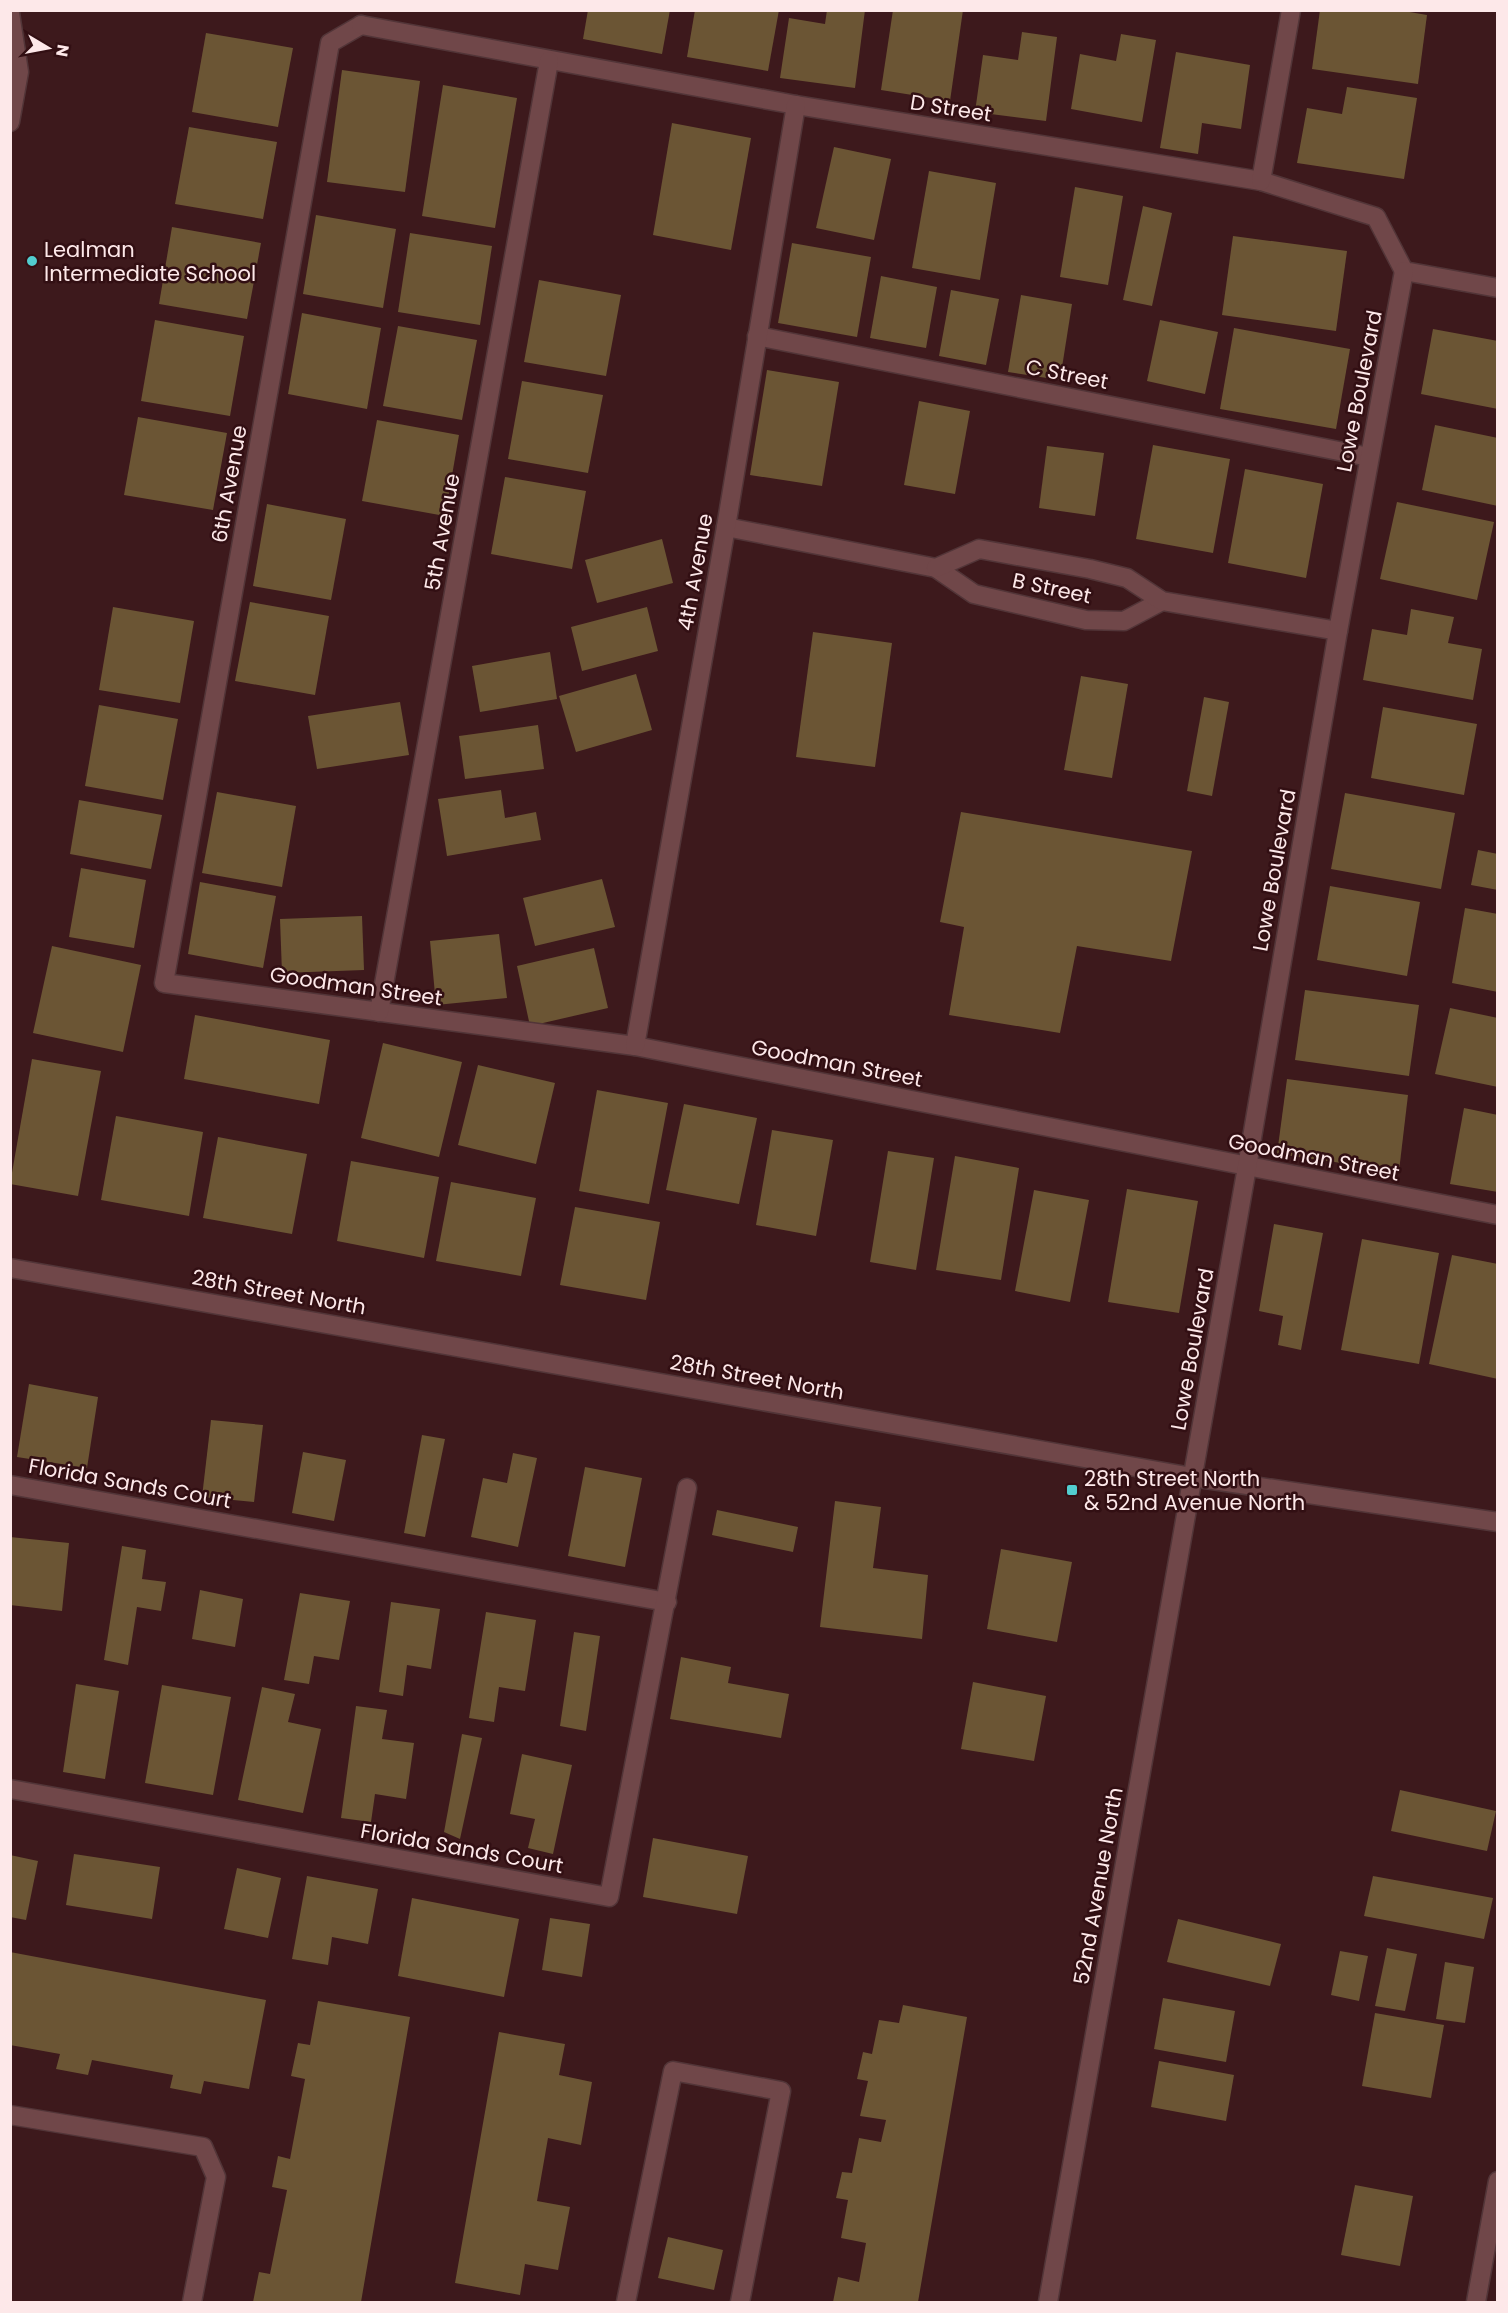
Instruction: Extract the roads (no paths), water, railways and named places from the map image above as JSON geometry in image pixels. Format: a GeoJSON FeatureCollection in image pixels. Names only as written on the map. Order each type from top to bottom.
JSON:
{"type":"FeatureCollection","features":[{"type":"Feature","properties":{"kind":"street"},"geometry":{"type":"LineString","coordinates":[[1261,181],[1291,10]]}},
{"type":"Feature","properties":{"kind":"street"},"geometry":{"type":"LineString","coordinates":[[10,13],[19,72],[10,122]]}},
{"type":"Feature","properties":{"kind":"street","name":"D Street"},"geometry":{"type":"LineString","coordinates":[[363,18],[549,61],[796,105],[1261,181],[1376,217],[1404,271]]}},
{"type":"Feature","properties":{"kind":"street","name":"6th Avenue"},"geometry":{"type":"LineString","coordinates":[[164,983],[330,43],[363,18]]}},
{"type":"Feature","properties":{"kind":"street","name":"5th Avenue"},"geometry":{"type":"LineString","coordinates":[[379,1012],[549,61]]}},
{"type":"Feature","properties":{"kind":"street","name":"4th Avenue"},"geometry":{"type":"LineString","coordinates":[[635,1046],[726,527],[796,105]]}},
{"type":"Feature","properties":{"kind":"street"},"geometry":{"type":"LineString","coordinates":[[1404,271],[1497,288]]}},
{"type":"Feature","properties":{"kind":"street","name":"Lowe Boulevard"},"geometry":{"type":"LineString","coordinates":[[1192,1477],[1338,631],[1404,271]]}},
{"type":"Feature","properties":{"kind":"street","name":"C Street"},"geometry":{"type":"LineString","coordinates":[[757,336],[1369,457]]}},
{"type":"Feature","properties":{"kind":"street","name":"B Street"},"geometry":{"type":"LineString","coordinates":[[726,527],[936,568],[974,594],[1086,620],[1124,621],[1162,601]]}},
{"type":"Feature","properties":{"kind":"street","name":"B Street"},"geometry":{"type":"LineString","coordinates":[[936,568],[979,549],[1127,578],[1162,601],[1338,631]]}},
{"type":"Feature","properties":{"kind":"street","name":"Goodman Street"},"geometry":{"type":"LineString","coordinates":[[164,983],[635,1046],[1497,1215]]}},
{"type":"Feature","properties":{"kind":"street","name":"28th Street North"},"geometry":{"type":"LineString","coordinates":[[10,1268],[1192,1477],[1497,1522]]}},
{"type":"Feature","properties":{"kind":"street","name":"52nd Avenue North"},"geometry":{"type":"LineString","coordinates":[[1048,2302],[1192,1477]]}},
{"type":"Feature","properties":{"kind":"street","name":"Florida Sands Court"},"geometry":{"type":"LineString","coordinates":[[10,1485],[667,1602]]}},
{"type":"Feature","properties":{"kind":"street","name":"Florida Sands Court"},"geometry":{"type":"LineString","coordinates":[[10,1789],[609,1897],[687,1488]]}},
{"type":"Feature","properties":{"kind":"street"},"geometry":{"type":"LineString","coordinates":[[626,2302],[674,2071],[781,2091],[740,2302]]}},
{"type":"Feature","properties":{"kind":"street"},"geometry":{"type":"LineString","coordinates":[[10,2115],[203,2147],[216,2177],[192,2302]]}},
{"type":"Feature","properties":{"kind":"street"},"geometry":{"type":"LineString","coordinates":[[1476,2302],[1497,2181]]}},
{"type":"Feature","properties":{"kind":"place","name":"Lealman Intermediate School"},"geometry":{"type":"Point","coordinates":[32,261]}},
{"type":"Feature","properties":{"kind":"place","name":"28th Street North & 52nd Avenue North"},"geometry":{"type":"Point","coordinates":[1072,1490]}}]}
